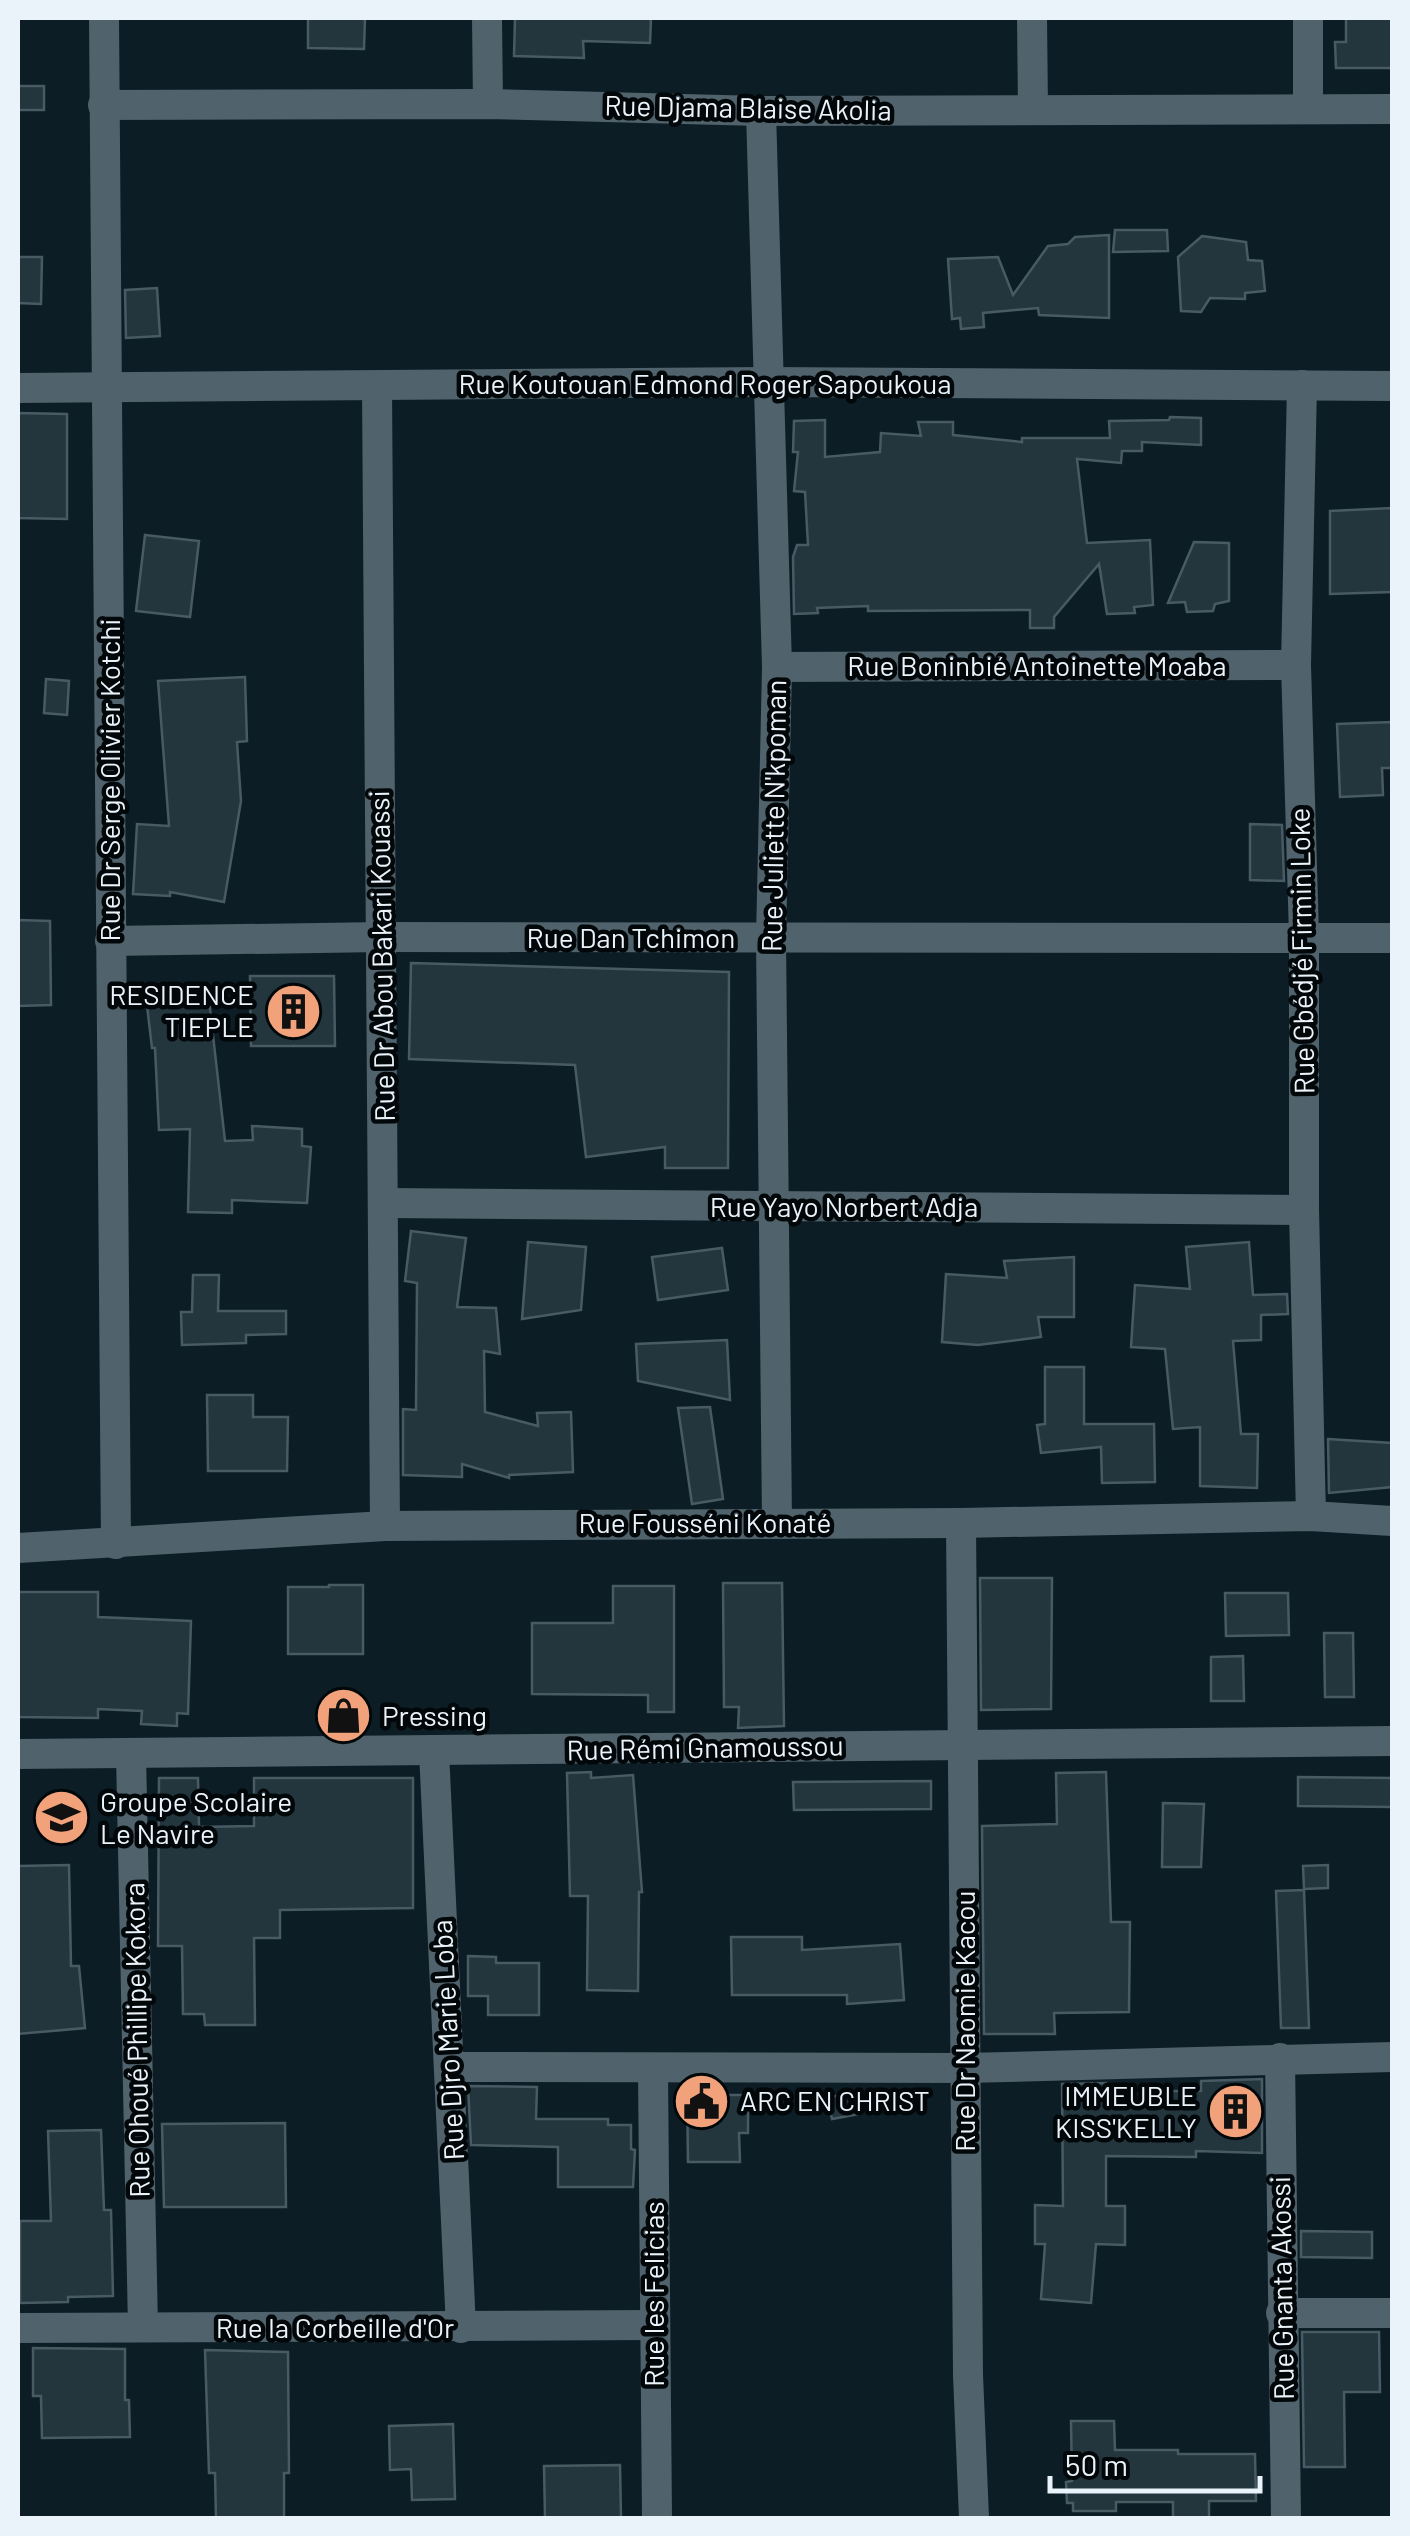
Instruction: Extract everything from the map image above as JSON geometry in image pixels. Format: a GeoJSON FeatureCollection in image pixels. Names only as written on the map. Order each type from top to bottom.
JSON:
{"type":"FeatureCollection","features":[{"type":"Feature","properties":{"kind":"street","name":"Rue Dr Serge Olivier Kotchi"},"geometry":{"type":"LineString","coordinates":[[104,18],[116,1544]]}},
{"type":"Feature","properties":{"kind":"street"},"geometry":{"type":"LineString","coordinates":[[487,18],[488,104]]}},
{"type":"Feature","properties":{"kind":"street"},"geometry":{"type":"LineString","coordinates":[[1032,18],[1033,109]]}},
{"type":"Feature","properties":{"kind":"street"},"geometry":{"type":"LineString","coordinates":[[1308,18],[1308,109]]}},
{"type":"Feature","properties":{"kind":"street","name":"Rue Djama Blaise Akolia"},"geometry":{"type":"LineString","coordinates":[[103,105],[488,104],[761,111],[1392,108]]}},
{"type":"Feature","properties":{"kind":"street","name":"Rue Juliette N'kpoman"},"geometry":{"type":"LineString","coordinates":[[761,111],[777,667],[770,938],[778,1522]]}},
{"type":"Feature","properties":{"kind":"street","name":"Rue Koutouan Edmond Roger Sapoukoua"},"geometry":{"type":"LineString","coordinates":[[18,388],[767,382],[1392,386]]}},
{"type":"Feature","properties":{"kind":"street","name":"Rue Dr Abou Bakari Kouassi"},"geometry":{"type":"LineString","coordinates":[[377,386],[386,1526]]}},
{"type":"Feature","properties":{"kind":"street","name":"Rue Gbédjé Firmin Loke"},"geometry":{"type":"LineString","coordinates":[[1302,386],[1296,665],[1304,935],[1304,1210],[1311,1516]]}},
{"type":"Feature","properties":{"kind":"street","name":"Rue Boninbié Antoinette Moaba"},"geometry":{"type":"LineString","coordinates":[[777,667],[1296,665]]}},
{"type":"Feature","properties":{"kind":"street","name":"Rue Dan Tchimon"},"geometry":{"type":"LineString","coordinates":[[110,941],[382,937],[1392,938]]}},
{"type":"Feature","properties":{"kind":"street","name":"Rue Yayo Norbert Adja"},"geometry":{"type":"LineString","coordinates":[[384,1203],[1304,1210]]}},
{"type":"Feature","properties":{"kind":"street","name":"Rue Fousséni Konaté"},"geometry":{"type":"LineString","coordinates":[[18,1548],[386,1526],[961,1523],[1311,1516],[1392,1520]]}},
{"type":"Feature","properties":{"kind":"street","name":"Rue Dr Naomie Kacou"},"geometry":{"type":"LineString","coordinates":[[961,1523],[968,2375],[974,2518]]}},
{"type":"Feature","properties":{"kind":"street","name":"Rue Rémi Gnamoussou"},"geometry":{"type":"LineString","coordinates":[[18,1754],[1392,1741]]}},
{"type":"Feature","properties":{"kind":"street","name":"Rue Djro Marie Loba"},"geometry":{"type":"LineString","coordinates":[[434,1751],[461,2328]]}},
{"type":"Feature","properties":{"kind":"street","name":"Rue Ohoué Phillipe Kokora"},"geometry":{"type":"LineString","coordinates":[[131,1754],[143,2326]]}},
{"type":"Feature","properties":{"kind":"street"},"geometry":{"type":"LineString","coordinates":[[450,2067],[965,2068],[1392,2057]]}},
{"type":"Feature","properties":{"kind":"street","name":"Rue Gnanta Akossi"},"geometry":{"type":"LineString","coordinates":[[1280,2058],[1286,2518]]}},
{"type":"Feature","properties":{"kind":"street","name":"Rue les Felicias"},"geometry":{"type":"LineString","coordinates":[[653,2069],[657,2518]]}},
{"type":"Feature","properties":{"kind":"street"},"geometry":{"type":"LineString","coordinates":[[1282,2313],[1392,2313]]}},
{"type":"Feature","properties":{"kind":"street","name":"Rue la Corbeille d'Or"},"geometry":{"type":"LineString","coordinates":[[18,2328],[653,2326]]}},
{"type":"Feature","properties":{"kind":"building"},"geometry":{"type":"Polygon","coordinates":[[[308,18],[365,18],[364,49],[308,48],[308,18]]]}},
{"type":"Feature","properties":{"kind":"building"},"geometry":{"type":"Polygon","coordinates":[[[515,18],[651,18],[650,43],[583,41],[584,58],[514,56],[515,18]]]}},
{"type":"Feature","properties":{"kind":"building"},"geometry":{"type":"Polygon","coordinates":[[[1346,18],[1392,18],[1392,68],[1336,68],[1335,42],[1346,42],[1346,18]]]}},
{"type":"Feature","properties":{"kind":"building"},"geometry":{"type":"Polygon","coordinates":[[[18,86],[44,86],[44,110],[18,110],[18,86]]]}},
{"type":"Feature","properties":{"kind":"building"},"geometry":{"type":"Polygon","coordinates":[[[1115,230],[1167,230],[1168,251],[1113,252],[1115,230]]]}},
{"type":"Feature","properties":{"kind":"building"},"geometry":{"type":"Polygon","coordinates":[[[1109,235],[1109,318],[1039,315],[1038,308],[983,313],[984,327],[961,329],[960,318],[952,319],[948,259],[998,257],[1013,295],[1048,246],[1068,244],[1075,237],[1109,235]]]}},
{"type":"Feature","properties":{"kind":"building"},"geometry":{"type":"Polygon","coordinates":[[[1202,236],[1246,242],[1248,260],[1262,261],[1265,291],[1245,293],[1245,299],[1210,298],[1201,312],[1181,311],[1178,257],[1202,236]]]}},
{"type":"Feature","properties":{"kind":"building"},"geometry":{"type":"Polygon","coordinates":[[[18,257],[42,257],[41,304],[18,303],[18,257]]]}},
{"type":"Feature","properties":{"kind":"building"},"geometry":{"type":"Polygon","coordinates":[[[157,288],[160,336],[126,338],[125,290],[157,288]]]}},
{"type":"Feature","properties":{"kind":"building"},"geometry":{"type":"Polygon","coordinates":[[[18,413],[67,414],[67,519],[18,518],[18,413]]]}},
{"type":"Feature","properties":{"kind":"building"},"geometry":{"type":"Polygon","coordinates":[[[1201,418],[1201,445],[1142,442],[1142,451],[1122,451],[1121,463],[1077,459],[1087,543],[1150,540],[1153,605],[1134,607],[1135,613],[1107,614],[1099,564],[1054,617],[1054,628],[1030,628],[1030,610],[868,611],[868,606],[817,608],[818,613],[794,614],[793,557],[797,545],[808,545],[805,492],[794,491],[798,452],[793,452],[794,421],[825,420],[825,457],[880,452],[881,433],[921,436],[918,422],[953,422],[953,435],[1022,442],[1022,438],[1110,438],[1109,421],[1201,418]]]}},
{"type":"Feature","properties":{"kind":"building"},"geometry":{"type":"Polygon","coordinates":[[[1392,508],[1392,592],[1330,594],[1330,511],[1392,508]]]}},
{"type":"Feature","properties":{"kind":"building"},"geometry":{"type":"Polygon","coordinates":[[[145,535],[199,541],[190,617],[136,611],[145,535]]]}},
{"type":"Feature","properties":{"kind":"building"},"geometry":{"type":"Polygon","coordinates":[[[1194,542],[1229,543],[1229,601],[1215,604],[1213,611],[1187,612],[1185,602],[1168,603],[1194,542]]]}},
{"type":"Feature","properties":{"kind":"building"},"geometry":{"type":"Polygon","coordinates":[[[245,677],[247,741],[237,742],[241,801],[224,902],[170,892],[170,896],[133,894],[137,824],[169,826],[158,681],[245,677]]]}},
{"type":"Feature","properties":{"kind":"building"},"geometry":{"type":"Polygon","coordinates":[[[46,679],[69,681],[67,715],[44,713],[46,679]]]}},
{"type":"Feature","properties":{"kind":"building"},"geometry":{"type":"Polygon","coordinates":[[[1392,722],[1392,768],[1382,768],[1383,795],[1340,797],[1337,724],[1392,722]]]}},
{"type":"Feature","properties":{"kind":"building"},"geometry":{"type":"Polygon","coordinates":[[[1250,824],[1282,825],[1284,881],[1250,880],[1250,824]]]}},
{"type":"Feature","properties":{"kind":"building"},"geometry":{"type":"Polygon","coordinates":[[[18,920],[50,921],[51,1005],[18,1006],[18,920]]]}},
{"type":"Feature","properties":{"kind":"building"},"geometry":{"type":"Polygon","coordinates":[[[411,963],[729,972],[728,1168],[665,1168],[665,1147],[586,1157],[575,1065],[409,1059],[411,963]]]}},
{"type":"Feature","properties":{"kind":"building","name":"RESIDENCE TIEPLE"},"geometry":{"type":"Polygon","coordinates":[[[250,976],[334,976],[335,1046],[251,1046],[250,976]]]}},
{"type":"Feature","properties":{"kind":"building"},"geometry":{"type":"Polygon","coordinates":[[[208,991],[225,1141],[253,1140],[252,1126],[302,1129],[302,1146],[311,1147],[307,1203],[232,1200],[232,1213],[188,1212],[190,1129],[159,1130],[155,1048],[146,997],[208,991]]]}},
{"type":"Feature","properties":{"kind":"building"},"geometry":{"type":"Polygon","coordinates":[[[411,1231],[466,1238],[457,1307],[496,1308],[500,1354],[484,1351],[485,1412],[538,1426],[537,1413],[571,1412],[573,1472],[509,1478],[462,1464],[462,1477],[403,1475],[403,1409],[416,1410],[417,1283],[405,1281],[411,1231]]]}},
{"type":"Feature","properties":{"kind":"building"},"geometry":{"type":"Polygon","coordinates":[[[528,1242],[586,1247],[581,1310],[522,1319],[528,1242]]]}},
{"type":"Feature","properties":{"kind":"building"},"geometry":{"type":"Polygon","coordinates":[[[1249,1242],[1253,1295],[1287,1294],[1288,1314],[1261,1315],[1261,1340],[1233,1341],[1241,1434],[1258,1434],[1257,1488],[1200,1486],[1200,1427],[1173,1429],[1165,1349],[1131,1347],[1135,1285],[1190,1289],[1186,1247],[1249,1242]]]}},
{"type":"Feature","properties":{"kind":"building"},"geometry":{"type":"Polygon","coordinates":[[[722,1248],[728,1290],[658,1300],[652,1257],[722,1248]]]}},
{"type":"Feature","properties":{"kind":"building"},"geometry":{"type":"Polygon","coordinates":[[[1074,1257],[1074,1317],[1038,1317],[1041,1337],[978,1345],[942,1342],[946,1274],[1007,1278],[1004,1261],[1074,1257]]]}},
{"type":"Feature","properties":{"kind":"building"},"geometry":{"type":"Polygon","coordinates":[[[193,1275],[219,1275],[218,1311],[286,1311],[286,1334],[246,1335],[246,1343],[182,1345],[181,1312],[192,1312],[193,1275]]]}},
{"type":"Feature","properties":{"kind":"building"},"geometry":{"type":"Polygon","coordinates":[[[727,1340],[730,1400],[638,1381],[636,1344],[727,1340]]]}},
{"type":"Feature","properties":{"kind":"building"},"geometry":{"type":"Polygon","coordinates":[[[1045,1367],[1084,1367],[1084,1424],[1154,1424],[1155,1482],[1102,1483],[1101,1447],[1041,1453],[1037,1425],[1045,1424],[1045,1367]]]}},
{"type":"Feature","properties":{"kind":"building"},"geometry":{"type":"Polygon","coordinates":[[[207,1395],[253,1395],[253,1417],[288,1417],[287,1471],[208,1471],[207,1395]]]}},
{"type":"Feature","properties":{"kind":"building"},"geometry":{"type":"Polygon","coordinates":[[[710,1407],[723,1499],[692,1504],[678,1408],[710,1407]]]}},
{"type":"Feature","properties":{"kind":"building"},"geometry":{"type":"Polygon","coordinates":[[[1328,1439],[1392,1443],[1392,1487],[1329,1493],[1328,1439]]]}},
{"type":"Feature","properties":{"kind":"building"},"geometry":{"type":"Polygon","coordinates":[[[980,1578],[1052,1578],[1051,1709],[981,1710],[980,1578]]]}},
{"type":"Feature","properties":{"kind":"building"},"geometry":{"type":"Polygon","coordinates":[[[723,1583],[782,1583],[784,1726],[738,1728],[739,1707],[724,1707],[723,1583]]]}},
{"type":"Feature","properties":{"kind":"building"},"geometry":{"type":"Polygon","coordinates":[[[363,1585],[363,1654],[288,1654],[288,1587],[363,1585]]]}},
{"type":"Feature","properties":{"kind":"building"},"geometry":{"type":"Polygon","coordinates":[[[613,1586],[674,1586],[674,1712],[648,1712],[648,1695],[532,1694],[532,1623],[613,1623],[613,1586]]]}},
{"type":"Feature","properties":{"kind":"building"},"geometry":{"type":"Polygon","coordinates":[[[18,1592],[98,1592],[98,1617],[191,1621],[188,1714],[177,1713],[177,1726],[141,1724],[142,1711],[98,1709],[98,1718],[18,1717],[18,1592]]]}},
{"type":"Feature","properties":{"kind":"building"},"geometry":{"type":"Polygon","coordinates":[[[1225,1593],[1288,1593],[1289,1635],[1226,1636],[1225,1593]]]}},
{"type":"Feature","properties":{"kind":"building"},"geometry":{"type":"Polygon","coordinates":[[[1324,1633],[1353,1633],[1354,1697],[1325,1697],[1324,1633]]]}},
{"type":"Feature","properties":{"kind":"building"},"geometry":{"type":"Polygon","coordinates":[[[1243,1656],[1244,1701],[1211,1701],[1211,1657],[1243,1656]]]}},
{"type":"Feature","properties":{"kind":"building"},"geometry":{"type":"Polygon","coordinates":[[[591,1772],[591,1778],[633,1775],[642,1892],[638,1991],[587,1990],[588,1896],[570,1896],[567,1773],[591,1772]]]}},
{"type":"Feature","properties":{"kind":"building"},"geometry":{"type":"Polygon","coordinates":[[[1106,1772],[1111,1922],[1130,1922],[1129,2012],[1054,2013],[1055,2034],[984,2034],[982,1826],[1057,1824],[1056,1773],[1106,1772]]]}},
{"type":"Feature","properties":{"kind":"building"},"geometry":{"type":"Polygon","coordinates":[[[1298,1777],[1392,1778],[1392,1807],[1298,1806],[1298,1777]]]}},
{"type":"Feature","properties":{"kind":"building"},"geometry":{"type":"Polygon","coordinates":[[[159,1778],[198,1778],[199,1827],[254,1826],[254,1778],[413,1778],[413,1908],[280,1910],[280,1938],[254,1938],[255,2025],[205,2025],[204,2014],[183,2014],[182,1946],[158,1946],[159,1778]]]}},
{"type":"Feature","properties":{"kind":"building"},"geometry":{"type":"Polygon","coordinates":[[[931,1781],[931,1809],[794,1810],[793,1782],[931,1781]]]}},
{"type":"Feature","properties":{"kind":"building"},"geometry":{"type":"Polygon","coordinates":[[[1163,1803],[1204,1804],[1201,1867],[1162,1867],[1163,1803]]]}},
{"type":"Feature","properties":{"kind":"building"},"geometry":{"type":"Polygon","coordinates":[[[69,1865],[71,1966],[79,1966],[85,2028],[18,2034],[18,1866],[69,1865]]]}},
{"type":"Feature","properties":{"kind":"building"},"geometry":{"type":"Polygon","coordinates":[[[1328,1865],[1328,1888],[1304,1889],[1303,1866],[1328,1865]]]}},
{"type":"Feature","properties":{"kind":"building"},"geometry":{"type":"Polygon","coordinates":[[[1304,1890],[1309,2028],[1281,2028],[1276,1891],[1304,1890]]]}},
{"type":"Feature","properties":{"kind":"building"},"geometry":{"type":"Polygon","coordinates":[[[731,1937],[802,1937],[802,1950],[900,1944],[904,2000],[847,2004],[847,1995],[732,1995],[731,1937]]]}},
{"type":"Feature","properties":{"kind":"building"},"geometry":{"type":"Polygon","coordinates":[[[468,1956],[496,1957],[496,1963],[539,1963],[539,2015],[488,2015],[488,1996],[468,1996],[468,1956]]]}},
{"type":"Feature","properties":{"kind":"building"},"geometry":{"type":"Polygon","coordinates":[[[1262,2079],[1262,2153],[1196,2151],[1196,2157],[1106,2156],[1106,2206],[1125,2206],[1125,2245],[1096,2244],[1091,2303],[1041,2299],[1045,2244],[1035,2244],[1035,2205],[1063,2206],[1062,2084],[1106,2083],[1106,2093],[1156,2094],[1201,2091],[1201,2081],[1262,2079]]]}},
{"type":"Feature","properties":{"kind":"building"},"geometry":{"type":"Polygon","coordinates":[[[468,2086],[537,2087],[536,2119],[608,2119],[608,2125],[631,2125],[631,2149],[635,2150],[633,2187],[558,2187],[558,2147],[471,2145],[468,2086]]]}},
{"type":"Feature","properties":{"kind":"building"},"geometry":{"type":"Polygon","coordinates":[[[687,2090],[748,2095],[748,2133],[739,2133],[740,2162],[688,2162],[687,2090]]]}},
{"type":"Feature","properties":{"kind":"building"},"geometry":{"type":"Polygon","coordinates":[[[854,2092],[859,2114],[832,2119],[827,2098],[854,2092]]]}},
{"type":"Feature","properties":{"kind":"building"},"geometry":{"type":"Polygon","coordinates":[[[285,2123],[286,2207],[164,2207],[162,2124],[285,2123]]]}},
{"type":"Feature","properties":{"kind":"building"},"geometry":{"type":"Polygon","coordinates":[[[101,2130],[104,2210],[111,2210],[113,2296],[20,2303],[20,2221],[51,2221],[48,2131],[101,2130]]]}},
{"type":"Feature","properties":{"kind":"building"},"geometry":{"type":"Polygon","coordinates":[[[1301,2231],[1372,2232],[1372,2258],[1301,2257],[1301,2231]]]}},
{"type":"Feature","properties":{"kind":"building"},"geometry":{"type":"Polygon","coordinates":[[[1302,2332],[1379,2332],[1380,2392],[1344,2392],[1345,2467],[1304,2467],[1302,2332]]]}},
{"type":"Feature","properties":{"kind":"building"},"geometry":{"type":"Polygon","coordinates":[[[33,2348],[125,2349],[130,2437],[42,2438],[41,2396],[33,2396],[33,2348]]]}},
{"type":"Feature","properties":{"kind":"building"},"geometry":{"type":"Polygon","coordinates":[[[205,2350],[288,2352],[289,2473],[284,2473],[284,2518],[216,2518],[215,2473],[209,2473],[205,2350]]]}},
{"type":"Feature","properties":{"kind":"building"},"geometry":{"type":"Polygon","coordinates":[[[1071,2421],[1114,2421],[1115,2450],[1255,2454],[1256,2501],[1209,2501],[1209,2518],[1173,2518],[1173,2502],[1116,2502],[1116,2511],[1073,2511],[1073,2503],[1067,2503],[1066,2482],[1072,2481],[1071,2421]]]}},
{"type":"Feature","properties":{"kind":"building"},"geometry":{"type":"Polygon","coordinates":[[[453,2424],[455,2499],[412,2500],[411,2469],[390,2470],[389,2426],[453,2424]]]}},
{"type":"Feature","properties":{"kind":"building"},"geometry":{"type":"Polygon","coordinates":[[[620,2465],[621,2518],[545,2518],[544,2466],[620,2465]]]}},
{"type":"Feature","properties":{"kind":"place","name":"RESIDENCE TIEPLE"},"geometry":{"type":"Point","coordinates":[293,1011]}},
{"type":"Feature","properties":{"kind":"place","name":"Pressing"},"geometry":{"type":"Point","coordinates":[343,1716]}},
{"type":"Feature","properties":{"kind":"place","name":"Groupe Scolaire Le Navire"},"geometry":{"type":"Point","coordinates":[61,1818]}},
{"type":"Feature","properties":{"kind":"place","name":"ARC EN CHRIST"},"geometry":{"type":"Point","coordinates":[701,2101]}},
{"type":"Feature","properties":{"kind":"place","name":"IMMEUBLE KISS'KELLY"},"geometry":{"type":"Point","coordinates":[1236,2112]}}]}
